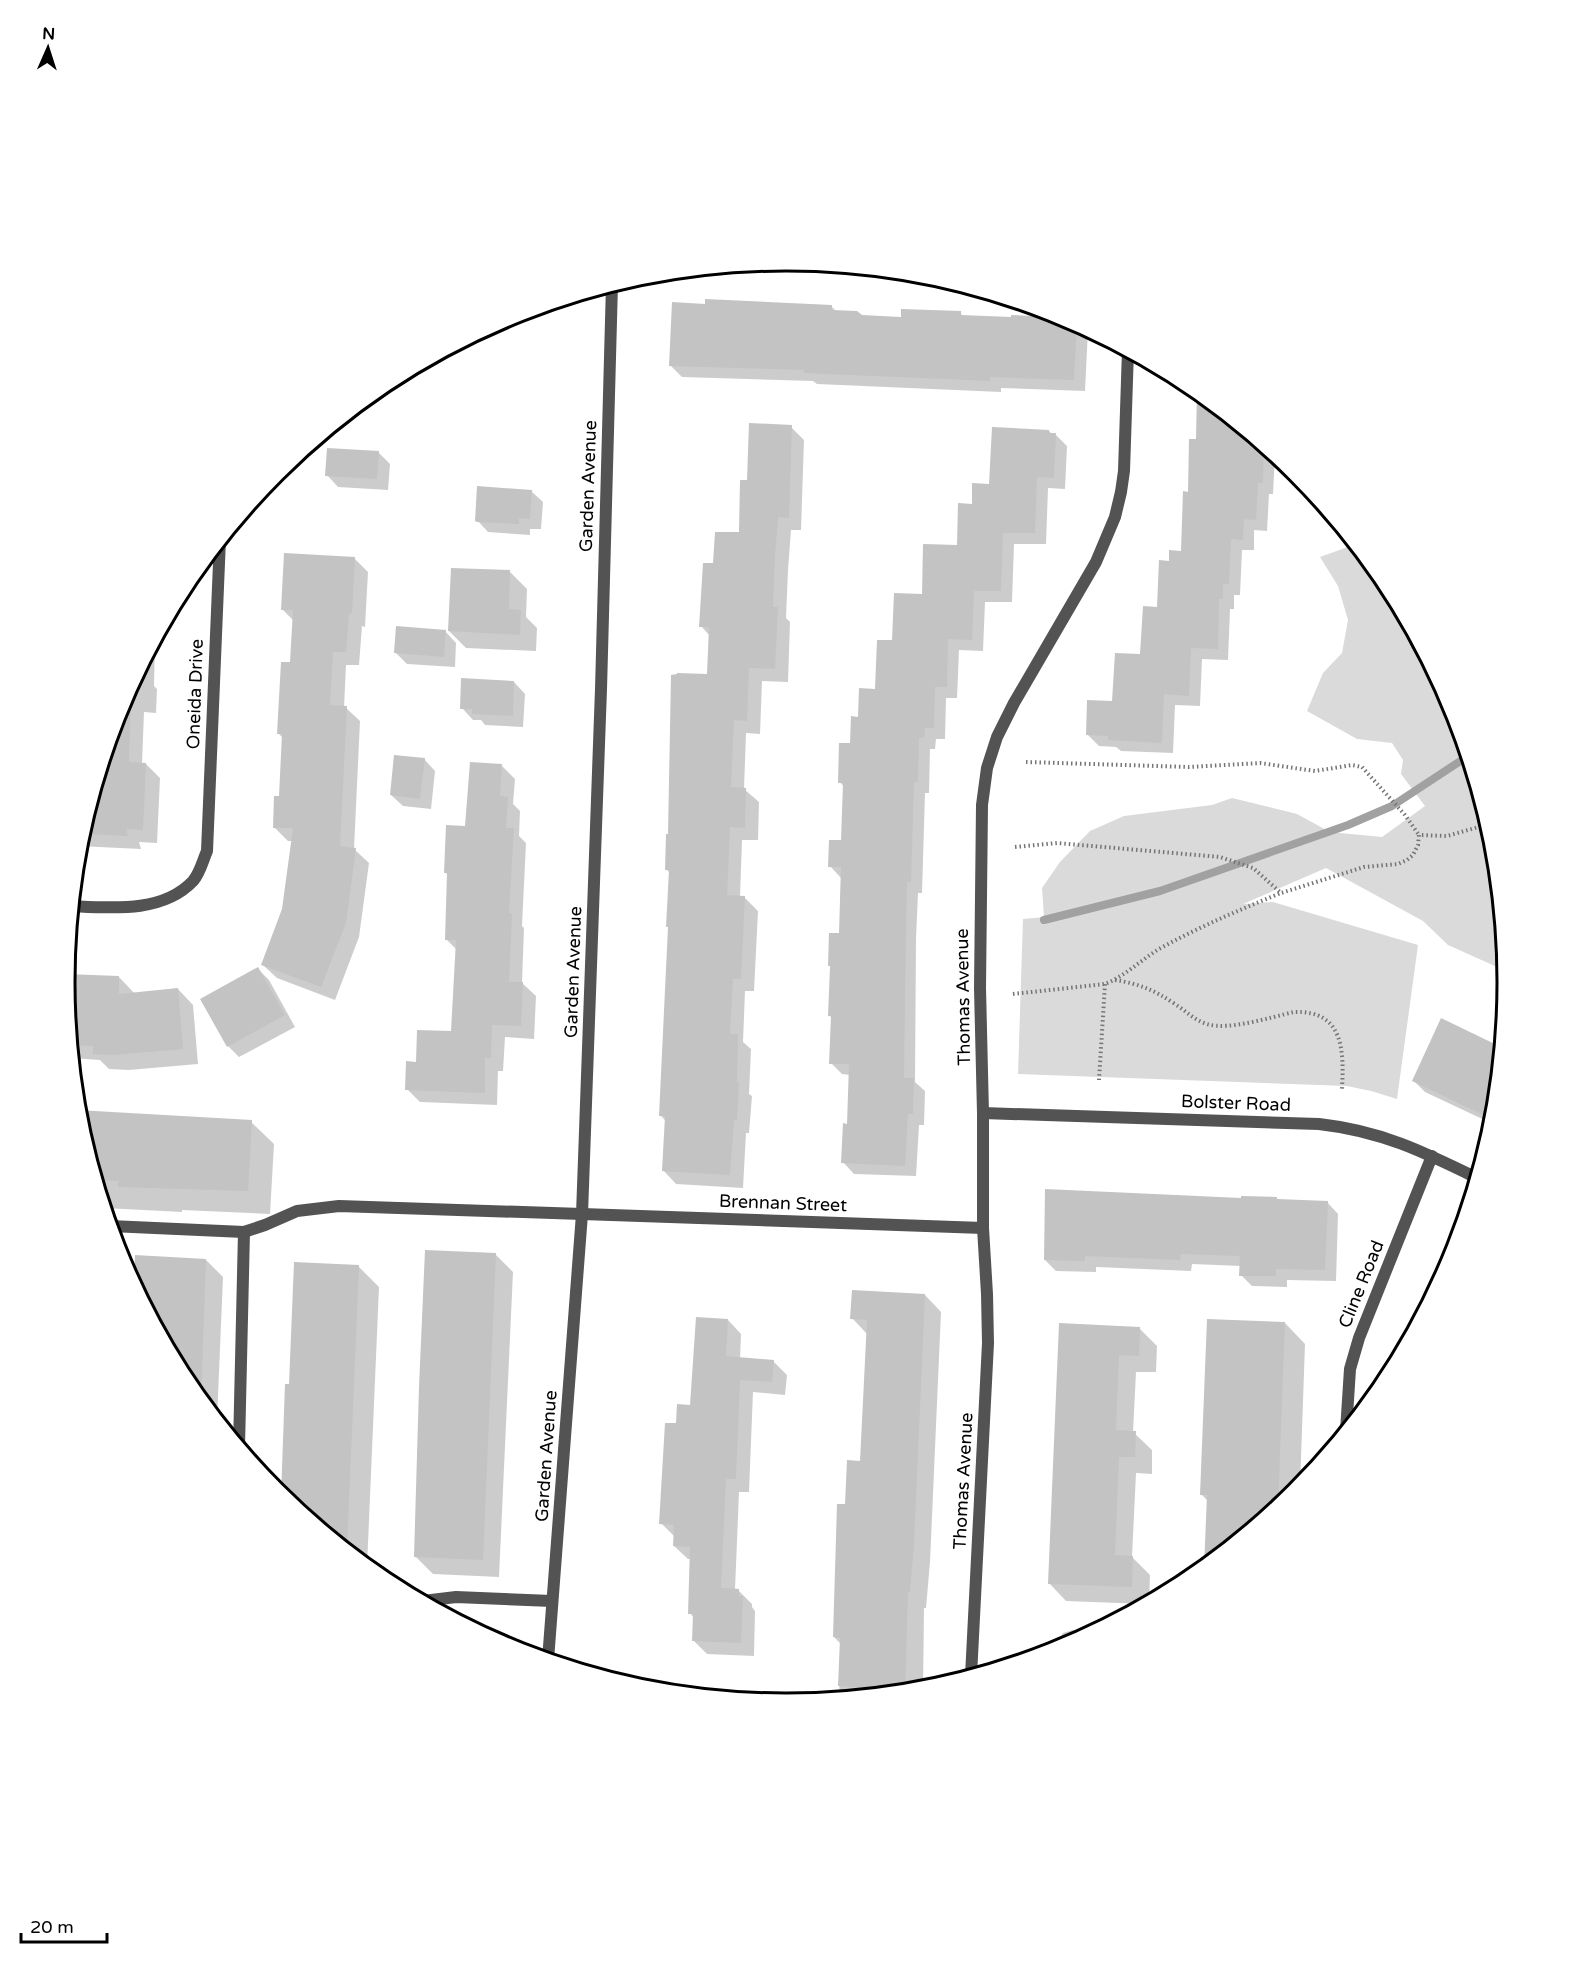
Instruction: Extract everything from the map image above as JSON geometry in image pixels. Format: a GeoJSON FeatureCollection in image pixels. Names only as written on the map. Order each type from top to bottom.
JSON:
{"type":"FeatureCollection","features":[{"type":"Feature","properties":{"kind":"street","name":"Garden Avenue"},"geometry":{"type":"LineString","coordinates":[[549,1652],[582,1214],[612,293]]}},
{"type":"Feature","properties":{"kind":"street","name":"Thomas Avenue"},"geometry":{"type":"LineString","coordinates":[[971,1668],[988,1343],[983,1228],[980,988],[982,805],[987,768],[1005,719],[1096,562],[1115,517],[1124,471],[1128,359]]}},
{"type":"Feature","properties":{"kind":"street","name":"Oneida Drive"},"geometry":{"type":"LineString","coordinates":[[79,906],[106,908],[148,905],[180,892],[195,879],[207,851],[219,553]]}},
{"type":"Feature","properties":{"kind":"street","name":"Bolster Road"},"geometry":{"type":"LineString","coordinates":[[983,1113],[1319,1124],[1367,1132],[1399,1142],[1470,1175]]}},
{"type":"Feature","properties":{"kind":"street","name":"Cline Road"},"geometry":{"type":"LineString","coordinates":[[1347,1418],[1350,1369],[1359,1338],[1432,1156]]}},
{"type":"Feature","properties":{"kind":"street","name":"Brennan Street"},"geometry":{"type":"LineString","coordinates":[[244,1232],[297,1211],[339,1206],[983,1228]]}},
{"type":"Feature","properties":{"kind":"street"},"geometry":{"type":"LineString","coordinates":[[119,1226],[244,1232],[239,1435]]}},
{"type":"Feature","properties":{"kind":"street"},"geometry":{"type":"LineString","coordinates":[[435,1600],[456,1597],[552,1601]]}},
{"type":"Feature","properties":{"kind":"path"},"geometry":{"type":"LineString","coordinates":[[1013,994],[1105,984],[1115,980],[1158,950],[1202,926],[1281,893],[1364,867],[1398,864],[1407,860],[1413,855],[1418,845],[1419,835],[1405,815],[1362,767],[1352,765],[1315,771],[1260,763],[1189,766],[1026,762]]}},
{"type":"Feature","properties":{"kind":"path"},"geometry":{"type":"LineString","coordinates":[[1419,835],[1447,836],[1479,827]]}},
{"type":"Feature","properties":{"kind":"path"},"geometry":{"type":"LineString","coordinates":[[1015,848],[1057,843],[1220,857],[1253,868],[1281,893]]}},
{"type":"Feature","properties":{"kind":"path"},"geometry":{"type":"LineString","coordinates":[[1115,980],[1138,984],[1155,991],[1194,1019],[1207,1024],[1226,1026],[1305,1011],[1319,1015],[1330,1023],[1337,1033],[1343,1062],[1342,1089]]}},
{"type":"Feature","properties":{"kind":"path"},"geometry":{"type":"LineString","coordinates":[[1099,1080],[1105,984]]}},
{"type":"Feature","properties":{"kind":"shaded area"},"geometry":{"type":"Polygon","coordinates":[[[1348,547],[1402,626],[1443,709],[1473,797],[1483,843],[1491,889],[1496,967],[1448,945],[1423,921],[1326,868],[1243,904],[1273,902],[1418,945],[1397,1099],[1347,1086],[1018,1074],[1023,919],[1044,917],[1042,888],[1060,862],[1090,831],[1124,816],[1212,805],[1232,798],[1297,814],[1330,832],[1382,837],[1425,806],[1401,774],[1403,760],[1392,743],[1357,739],[1307,711],[1323,673],[1342,653],[1348,620],[1338,586],[1320,557],[1348,547]]]}},
{"type":"Feature","properties":{"kind":"building"},"geometry":{"type":"Polygon","coordinates":[[[705,299],[832,305],[832,310],[857,311],[862,315],[901,317],[901,309],[961,311],[961,315],[1034,316],[1076,333],[1074,380],[990,377],[990,381],[804,373],[804,370],[669,366],[672,302],[705,304],[705,299]]]}},
{"type":"Feature","properties":{"kind":"building"},"geometry":{"type":"Polygon","coordinates":[[[1197,401],[1264,455],[1263,483],[1258,483],[1256,520],[1244,519],[1243,540],[1231,539],[1229,584],[1223,584],[1223,599],[1219,599],[1218,649],[1191,648],[1189,696],[1164,694],[1162,743],[1108,740],[1108,736],[1086,735],[1087,700],[1112,701],[1115,653],[1140,654],[1143,606],[1157,607],[1159,560],[1169,561],[1169,550],[1181,551],[1183,491],[1188,492],[1189,439],[1196,439],[1197,401]]]}},
{"type":"Feature","properties":{"kind":"building"},"geometry":{"type":"Polygon","coordinates":[[[749,423],[792,425],[789,518],[778,517],[775,556],[773,607],[778,607],[775,669],[749,668],[747,721],[734,720],[731,787],[746,788],[745,828],[730,827],[727,895],[745,896],[741,979],[733,979],[730,1034],[738,1034],[737,1120],[734,1120],[730,1175],[662,1171],[665,1116],[659,1116],[668,927],[666,927],[669,870],[665,870],[666,834],[668,834],[671,675],[677,673],[707,674],[709,627],[699,627],[703,563],[713,563],[715,532],[739,532],[740,480],[747,480],[749,423]]]}},
{"type":"Feature","properties":{"kind":"building"},"geometry":{"type":"Polygon","coordinates":[[[992,427],[1049,430],[1049,433],[1056,433],[1054,478],[1037,477],[1035,533],[1003,533],[1001,591],[974,591],[972,640],[948,639],[947,687],[935,687],[934,728],[925,728],[924,738],[919,738],[918,782],[914,782],[911,882],[907,882],[904,1078],[914,1078],[913,1114],[908,1114],[905,1166],[841,1163],[843,1123],[847,1124],[849,1064],[829,1064],[831,1016],[828,1016],[829,933],[839,933],[841,867],[828,867],[829,840],[841,840],[843,783],[838,783],[839,743],[850,743],[851,716],[858,717],[859,688],[875,689],[877,640],[892,640],[894,593],[922,594],[923,544],[957,545],[958,503],[972,504],[972,483],[989,484],[992,427]]]}},
{"type":"Feature","properties":{"kind":"building"},"geometry":{"type":"Polygon","coordinates":[[[327,448],[379,451],[377,479],[325,476],[327,448]]]}},
{"type":"Feature","properties":{"kind":"building"},"geometry":{"type":"Polygon","coordinates":[[[477,486],[532,490],[530,519],[519,518],[519,524],[475,521],[477,486]]]}},
{"type":"Feature","properties":{"kind":"building"},"geometry":{"type":"Polygon","coordinates":[[[284,553],[355,557],[352,614],[349,613],[346,652],[333,652],[330,705],[347,706],[340,846],[356,848],[346,923],[321,987],[261,965],[282,909],[293,828],[273,828],[274,796],[279,796],[282,734],[277,734],[281,662],[290,662],[293,610],[281,610],[284,553]]]}},
{"type":"Feature","properties":{"kind":"building"},"geometry":{"type":"Polygon","coordinates":[[[451,568],[510,570],[509,609],[521,610],[520,635],[448,631],[451,568]]]}},
{"type":"Feature","properties":{"kind":"building"},"geometry":{"type":"Polygon","coordinates":[[[396,626],[446,630],[444,657],[394,653],[396,626]]]}},
{"type":"Feature","properties":{"kind":"building"},"geometry":{"type":"Polygon","coordinates":[[[461,678],[514,681],[513,716],[472,714],[472,709],[460,709],[461,678]]]}},
{"type":"Feature","properties":{"kind":"building"},"geometry":{"type":"Polygon","coordinates":[[[131,705],[129,762],[146,763],[143,830],[126,829],[128,836],[91,834],[99,797],[131,705]]]}},
{"type":"Feature","properties":{"kind":"building"},"geometry":{"type":"Polygon","coordinates":[[[394,755],[425,758],[420,799],[390,795],[394,755]]]}},
{"type":"Feature","properties":{"kind":"building"},"geometry":{"type":"Polygon","coordinates":[[[470,762],[502,764],[500,796],[508,797],[506,828],[514,828],[509,913],[512,914],[509,982],[523,982],[521,1026],[492,1025],[491,1058],[485,1058],[485,1093],[405,1090],[406,1061],[416,1062],[417,1030],[451,1031],[456,940],[445,940],[446,825],[465,826],[470,762]]]}},
{"type":"Feature","properties":{"kind":"building"},"geometry":{"type":"Polygon","coordinates":[[[258,967],[285,1015],[227,1047],[200,999],[258,967]]]}},
{"type":"Feature","properties":{"kind":"building"},"geometry":{"type":"Polygon","coordinates":[[[75,974],[119,976],[119,994],[178,988],[183,1049],[113,1055],[93,1054],[93,1046],[79,1045],[75,974]]]}},
{"type":"Feature","properties":{"kind":"building"},"geometry":{"type":"Polygon","coordinates":[[[1441,1018],[1494,1043],[1484,1115],[1412,1081],[1441,1018]]]}},
{"type":"Feature","properties":{"kind":"building"},"geometry":{"type":"Polygon","coordinates":[[[87,1111],[252,1120],[248,1191],[118,1187],[118,1181],[104,1180],[87,1111]]]}},
{"type":"Feature","properties":{"kind":"building"},"geometry":{"type":"Polygon","coordinates":[[[1045,1189],[1241,1198],[1241,1196],[1277,1197],[1277,1199],[1328,1201],[1325,1270],[1276,1269],[1276,1276],[1239,1276],[1240,1256],[1181,1254],[1180,1260],[1085,1256],[1085,1261],[1044,1260],[1045,1189]]]}},
{"type":"Feature","properties":{"kind":"building"},"geometry":{"type":"Polygon","coordinates":[[[425,1250],[496,1253],[483,1560],[414,1557],[425,1250]]]}},
{"type":"Feature","properties":{"kind":"building"},"geometry":{"type":"Polygon","coordinates":[[[135,1255],[206,1259],[201,1386],[170,1337],[135,1266],[135,1255]]]}},
{"type":"Feature","properties":{"kind":"building"},"geometry":{"type":"Polygon","coordinates":[[[294,1262],[359,1265],[347,1541],[281,1482],[285,1384],[289,1384],[294,1262]]]}},
{"type":"Feature","properties":{"kind":"building"},"geometry":{"type":"Polygon","coordinates":[[[852,1290],[925,1294],[914,1544],[910,1592],[908,1592],[905,1682],[864,1688],[838,1686],[840,1638],[833,1637],[837,1504],[845,1504],[847,1460],[860,1461],[867,1320],[850,1319],[852,1290]]]}},
{"type":"Feature","properties":{"kind":"building"},"geometry":{"type":"Polygon","coordinates":[[[696,1317],[728,1319],[726,1356],[774,1360],[772,1382],[740,1380],[736,1479],[726,1479],[721,1588],[739,1589],[739,1596],[743,1596],[741,1643],[692,1641],[693,1614],[688,1614],[690,1547],[673,1546],[674,1525],[659,1524],[665,1423],[676,1423],[677,1404],[690,1405],[696,1317]]]}},
{"type":"Feature","properties":{"kind":"building"},"geometry":{"type":"Polygon","coordinates":[[[1207,1319],[1285,1322],[1278,1494],[1204,1556],[1207,1495],[1200,1495],[1207,1319]]]}},
{"type":"Feature","properties":{"kind":"building"},"geometry":{"type":"Polygon","coordinates":[[[1059,1323],[1140,1327],[1139,1356],[1119,1355],[1116,1430],[1136,1431],[1135,1457],[1119,1457],[1115,1555],[1133,1556],[1132,1587],[1048,1584],[1059,1323]]]}},
{"type":"Feature","properties":{"kind":"waterway"},"geometry":{"type":"LineString","coordinates":[[1044,920],[1160,891],[1348,825],[1392,806],[1461,760]]}}]}
